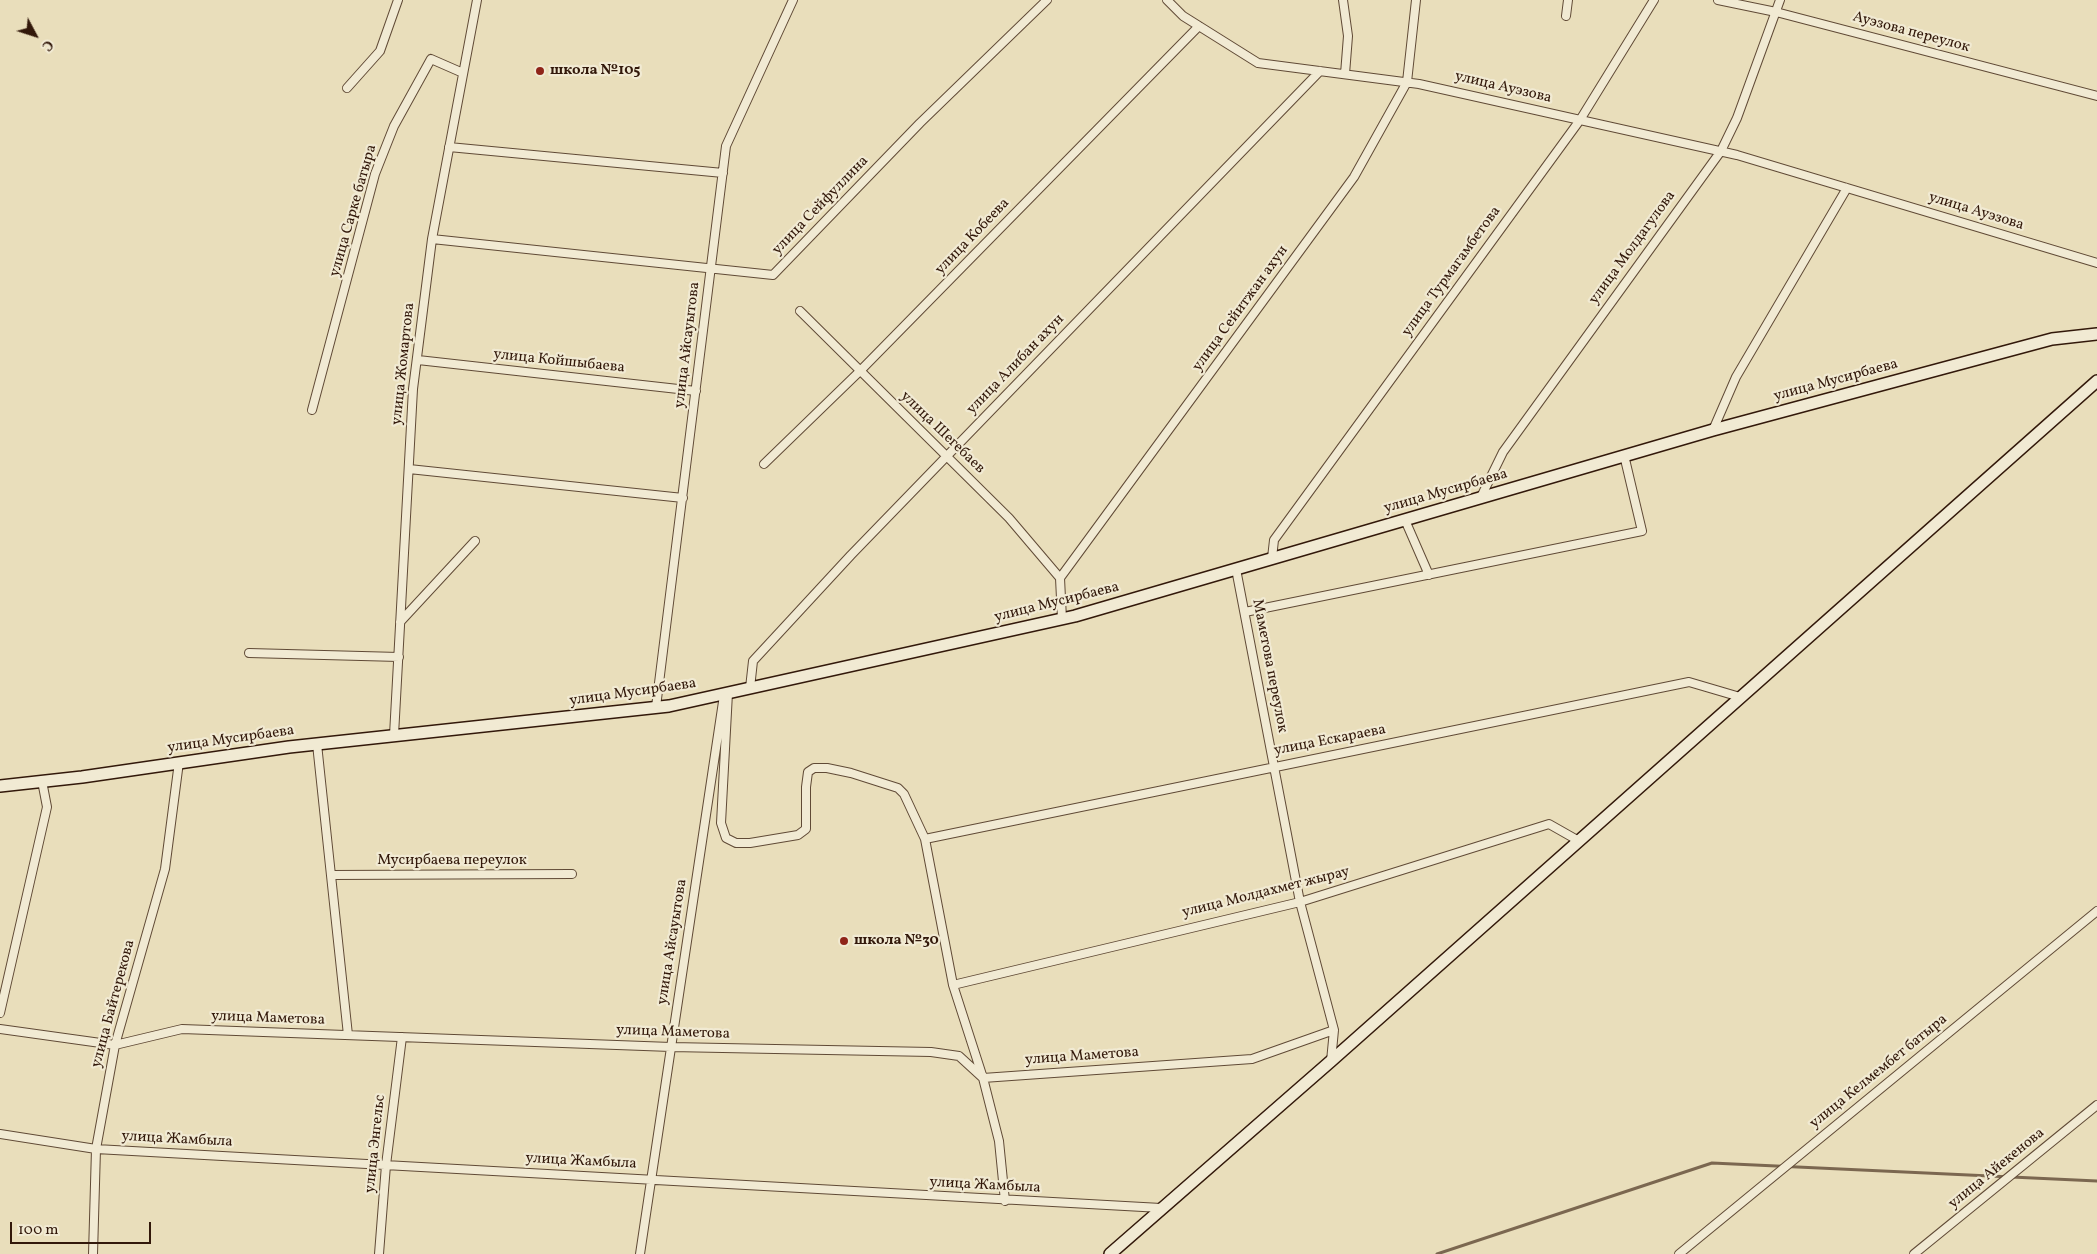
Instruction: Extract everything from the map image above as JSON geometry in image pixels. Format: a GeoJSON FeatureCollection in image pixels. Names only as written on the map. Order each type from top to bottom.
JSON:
{"type":"FeatureCollection","features":[{"type":"Feature","properties":{"kind":"street"},"geometry":{"type":"LineString","coordinates":[[347,88],[380,51],[398,0]]}},
{"type":"Feature","properties":{"kind":"street","name":"улица Жомартова"},"geometry":{"type":"LineString","coordinates":[[394,735],[413,389],[432,239],[462,73],[478,0]]}},
{"type":"Feature","properties":{"kind":"street","name":"улица Айсауытова"},"geometry":{"type":"LineString","coordinates":[[656,707],[726,146],[793,0]]}},
{"type":"Feature","properties":{"kind":"street","name":"улица Сейфуллина"},"geometry":{"type":"LineString","coordinates":[[432,239],[773,275],[920,123],[1047,0]]}},
{"type":"Feature","properties":{"kind":"street","name":"улица Ауэзова"},"geometry":{"type":"LineString","coordinates":[[1167,0],[1183,16],[1258,63],[1407,82],[1720,151],[2097,263]]}},
{"type":"Feature","properties":{"kind":"street"},"geometry":{"type":"LineString","coordinates":[[1343,0],[1348,36],[1345,74]]}},
{"type":"Feature","properties":{"kind":"street","name":"улица Сейитжан ахун"},"geometry":{"type":"LineString","coordinates":[[1060,578],[1354,177],[1407,82],[1416,0]]}},
{"type":"Feature","properties":{"kind":"street"},"geometry":{"type":"LineString","coordinates":[[1566,16],[1568,0]]}},
{"type":"Feature","properties":{"kind":"street","name":"улица Турмагамбетова"},"geometry":{"type":"LineString","coordinates":[[1272,558],[1274,540],[1580,120],[1654,0]]}},
{"type":"Feature","properties":{"kind":"street","name":"Ауэзова переулок"},"geometry":{"type":"LineString","coordinates":[[1718,0],[1776,12],[2097,96]]}},
{"type":"Feature","properties":{"kind":"street","name":"улица Молдагулова"},"geometry":{"type":"LineString","coordinates":[[1481,497],[1503,452],[1720,151],[1737,118],[1780,0]]}},
{"type":"Feature","properties":{"kind":"street","name":"улица Кобеева"},"geometry":{"type":"LineString","coordinates":[[764,464],[860,371],[1200,26]]}},
{"type":"Feature","properties":{"kind":"street","name":"улица Сарке батыра"},"geometry":{"type":"LineString","coordinates":[[312,410],[376,174],[394,126],[431,59],[462,73]]}},
{"type":"Feature","properties":{"kind":"street","name":"улица Алибан ахун"},"geometry":{"type":"LineString","coordinates":[[750,688],[753,661],[851,555],[1320,71]]}},
{"type":"Feature","properties":{"kind":"street"},"geometry":{"type":"LineString","coordinates":[[449,147],[723,173]]}},
{"type":"Feature","properties":{"kind":"street"},"geometry":{"type":"LineString","coordinates":[[1713,430],[1736,377],[1847,188]]}},
{"type":"Feature","properties":{"kind":"street","name":"улица Шегебаев"},"geometry":{"type":"LineString","coordinates":[[800,311],[1009,518],[1060,578]]}},
{"type":"Feature","properties":{"kind":"street","name":"улица Мусирбаева"},"geometry":{"type":"LineString","coordinates":[[0,786],[317,744],[656,707],[750,688],[1062,619],[1713,430],[2052,339],[2097,334]]}},
{"type":"Feature","properties":{"kind":"street","name":"улица Койшыбаева"},"geometry":{"type":"LineString","coordinates":[[418,360],[696,391]]}},
{"type":"Feature","properties":{"kind":"street"},"geometry":{"type":"LineString","coordinates":[[1110,1254],[1580,841],[2097,381]]}},
{"type":"Feature","properties":{"kind":"street"},"geometry":{"type":"LineString","coordinates":[[1245,612],[1642,531],[1624,456]]}},
{"type":"Feature","properties":{"kind":"street"},"geometry":{"type":"LineString","coordinates":[[409,469],[683,498]]}},
{"type":"Feature","properties":{"kind":"street"},"geometry":{"type":"LineString","coordinates":[[1405,520],[1429,575]]}},
{"type":"Feature","properties":{"kind":"street"},"geometry":{"type":"LineString","coordinates":[[400,622],[475,541]]}},
{"type":"Feature","properties":{"kind":"street","name":"Маметова переулок"},"geometry":{"type":"LineString","coordinates":[[1236,569],[1300,902],[1334,1030],[1331,1061]]}},
{"type":"Feature","properties":{"kind":"street"},"geometry":{"type":"LineString","coordinates":[[1060,578],[1062,619]]}},
{"type":"Feature","properties":{"kind":"street"},"geometry":{"type":"LineString","coordinates":[[249,654],[398,657]]}},
{"type":"Feature","properties":{"kind":"street","name":"улица Ескараева"},"geometry":{"type":"LineString","coordinates":[[925,840],[1274,766],[1690,682],[1740,697]]}},
{"type":"Feature","properties":{"kind":"street"},"geometry":{"type":"LineString","coordinates":[[726,693],[727,745],[721,823],[726,838],[736,843],[750,843],[798,835],[806,828],[806,787],[808,772],[814,768],[827,768],[898,788],[904,794],[925,840],[952,985],[983,1078],[999,1141],[1005,1201]]}},
{"type":"Feature","properties":{"kind":"street","name":"улица Айсауытова"},"geometry":{"type":"LineString","coordinates":[[640,1254],[726,693]]}},
{"type":"Feature","properties":{"kind":"street"},"geometry":{"type":"LineString","coordinates":[[317,744],[348,1035]]}},
{"type":"Feature","properties":{"kind":"street","name":"улица Байтерекова"},"geometry":{"type":"LineString","coordinates":[[93,1254],[96,1149],[115,1045],[165,869],[180,762]]}},
{"type":"Feature","properties":{"kind":"street"},"geometry":{"type":"LineString","coordinates":[[0,1013],[47,807],[42,781]]}},
{"type":"Feature","properties":{"kind":"street","name":"улица Молдахмет жырау"},"geometry":{"type":"LineString","coordinates":[[952,985],[1300,902],[1549,824],[1580,841]]}},
{"type":"Feature","properties":{"kind":"street","name":"Мусирбаева переулок"},"geometry":{"type":"LineString","coordinates":[[331,876],[572,874]]}},
{"type":"Feature","properties":{"kind":"street","name":"улица Келмембет батыра"},"geometry":{"type":"LineString","coordinates":[[1679,1254],[2097,911]]}},
{"type":"Feature","properties":{"kind":"street","name":"улица Маметова"},"geometry":{"type":"LineString","coordinates":[[0,1029],[115,1045],[182,1029],[671,1047],[930,1052],[959,1056],[983,1078],[1252,1058],[1334,1030]]}},
{"type":"Feature","properties":{"kind":"street","name":"улица Энгельс"},"geometry":{"type":"LineString","coordinates":[[379,1254],[386,1165],[402,1037]]}},
{"type":"Feature","properties":{"kind":"street","name":"улица Айекенова"},"geometry":{"type":"LineString","coordinates":[[1914,1254],[2097,1105]]}},
{"type":"Feature","properties":{"kind":"street","name":"улица Жамбыла"},"geometry":{"type":"LineString","coordinates":[[0,1134],[96,1149],[1005,1201],[1161,1208]]}},
{"type":"Feature","properties":{"kind":"waterway"},"geometry":{"type":"LineString","coordinates":[[1437,1254],[1712,1163],[2097,1181]]}},
{"type":"Feature","properties":{"kind":"place","name":"школа №105"},"geometry":{"type":"Point","coordinates":[540,71]}},
{"type":"Feature","properties":{"kind":"place","name":"школа №30"},"geometry":{"type":"Point","coordinates":[844,941]}}]}
